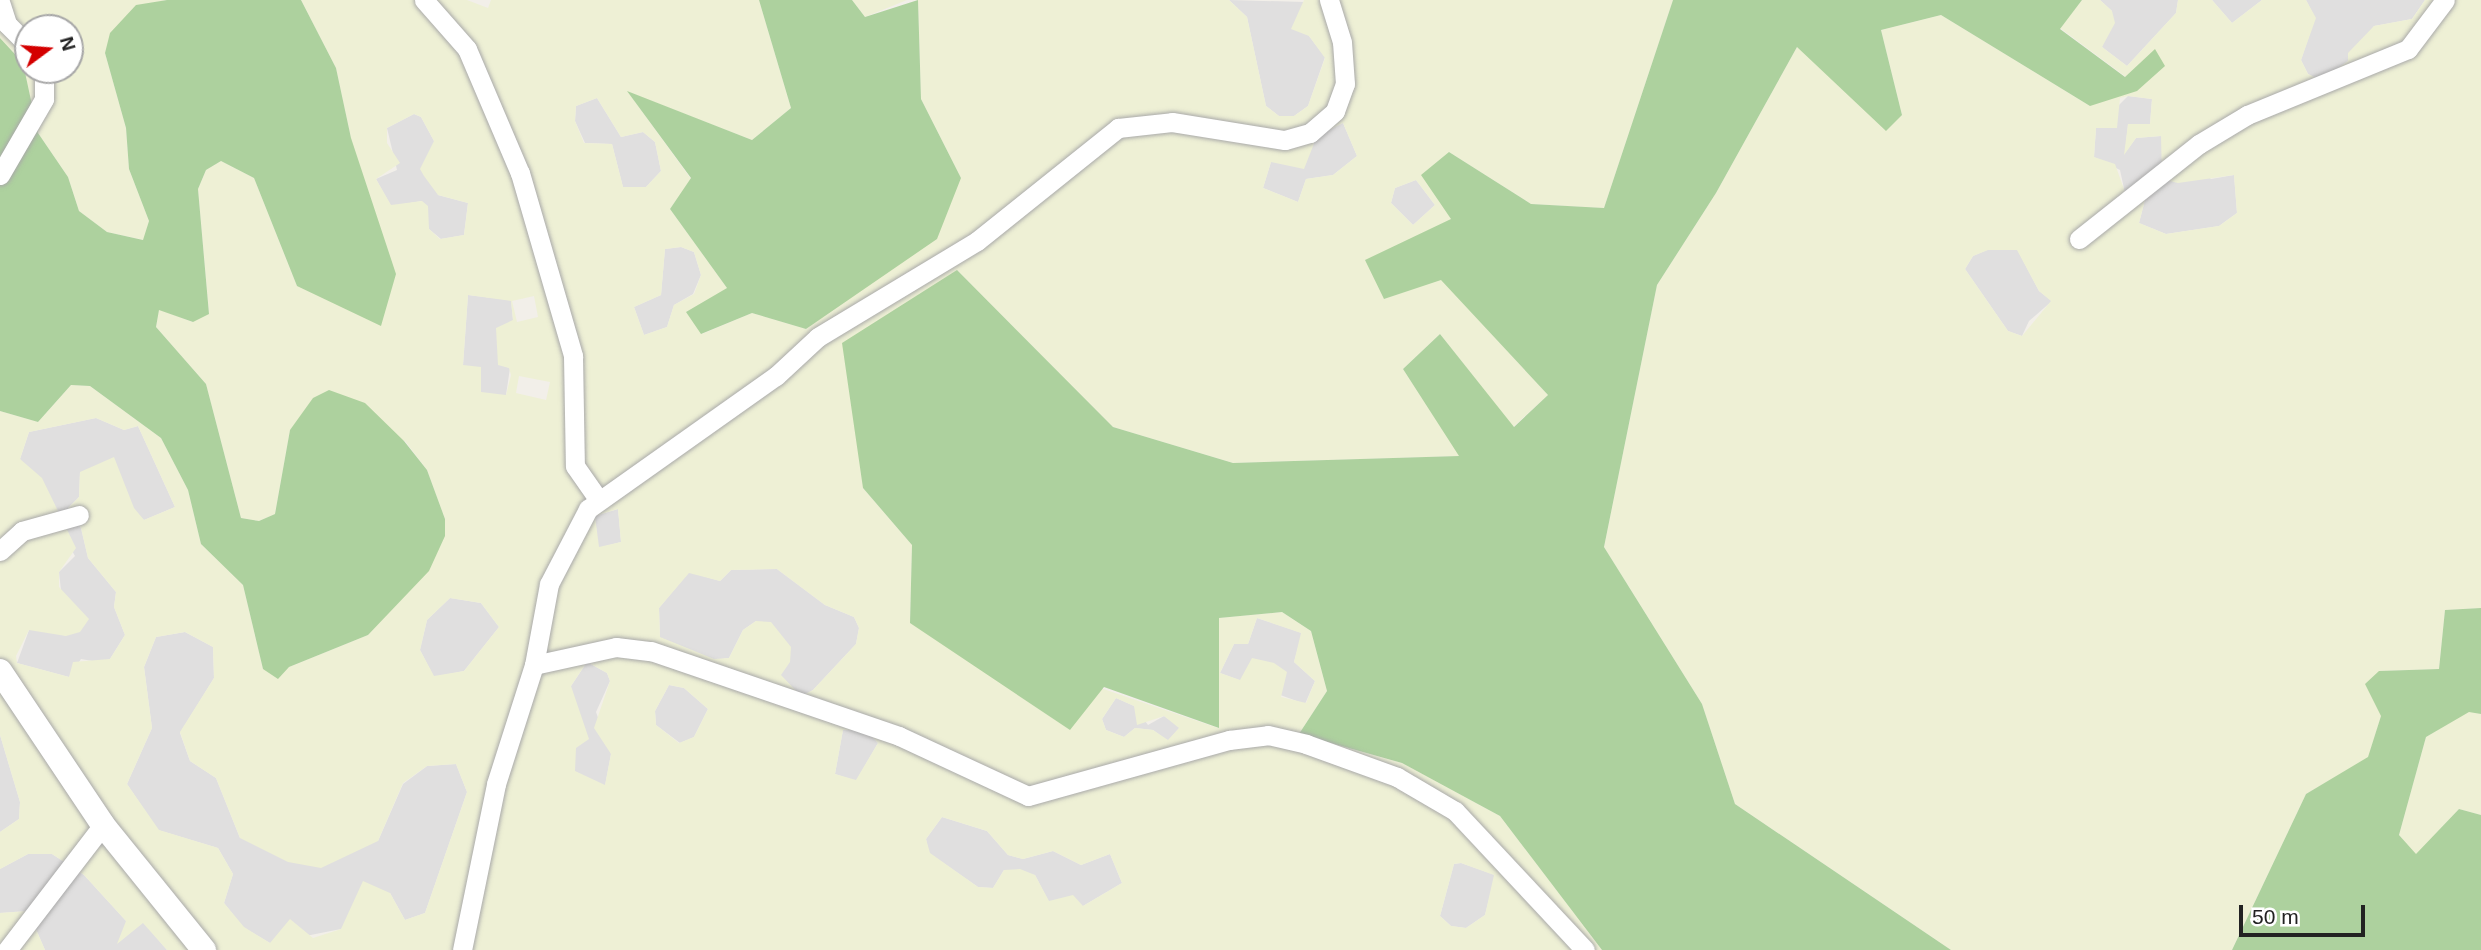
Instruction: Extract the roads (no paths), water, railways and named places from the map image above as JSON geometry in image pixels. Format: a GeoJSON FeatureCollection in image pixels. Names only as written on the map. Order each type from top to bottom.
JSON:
{"type":"FeatureCollection","features":[{"type":"Feature","properties":{"kind":"street"},"geometry":{"type":"LineString","coordinates":[[424,0],[467,49],[520,173],[573,356],[575,466],[598,499]]}},
{"type":"Feature","properties":{"kind":"street"},"geometry":{"type":"LineString","coordinates":[[462,950],[496,785],[534,665],[553,573],[573,529],[598,499],[776,376],[818,337],[977,241],[1118,128],[1172,122],[1285,141],[1310,133],[1335,111],[1345,84],[1342,42],[1329,0]]}},
{"type":"Feature","properties":{"kind":"street"},"geometry":{"type":"LineString","coordinates":[[2079,239],[2199,144],[2247,115],[2408,48],[2445,0]]}},
{"type":"Feature","properties":{"kind":"street"},"geometry":{"type":"LineString","coordinates":[[0,2],[7,24],[14,31]]}},
{"type":"Feature","properties":{"kind":"street"},"geometry":{"type":"LineString","coordinates":[[0,175],[44,99],[44,84]]}},
{"type":"Feature","properties":{"kind":"street"},"geometry":{"type":"LineString","coordinates":[[0,551],[22,531],[79,515]]}},
{"type":"Feature","properties":{"kind":"street"},"geometry":{"type":"LineString","coordinates":[[534,665],[616,647],[651,651],[910,740],[1028,796],[1229,740],[1268,735],[1306,744],[1397,777],[1455,811],[1585,950]]}},
{"type":"Feature","properties":{"kind":"street"},"geometry":{"type":"LineString","coordinates":[[0,670],[103,825],[204,950]]}},
{"type":"Feature","properties":{"kind":"street"},"geometry":{"type":"LineString","coordinates":[[7,950],[103,825]]}}]}
